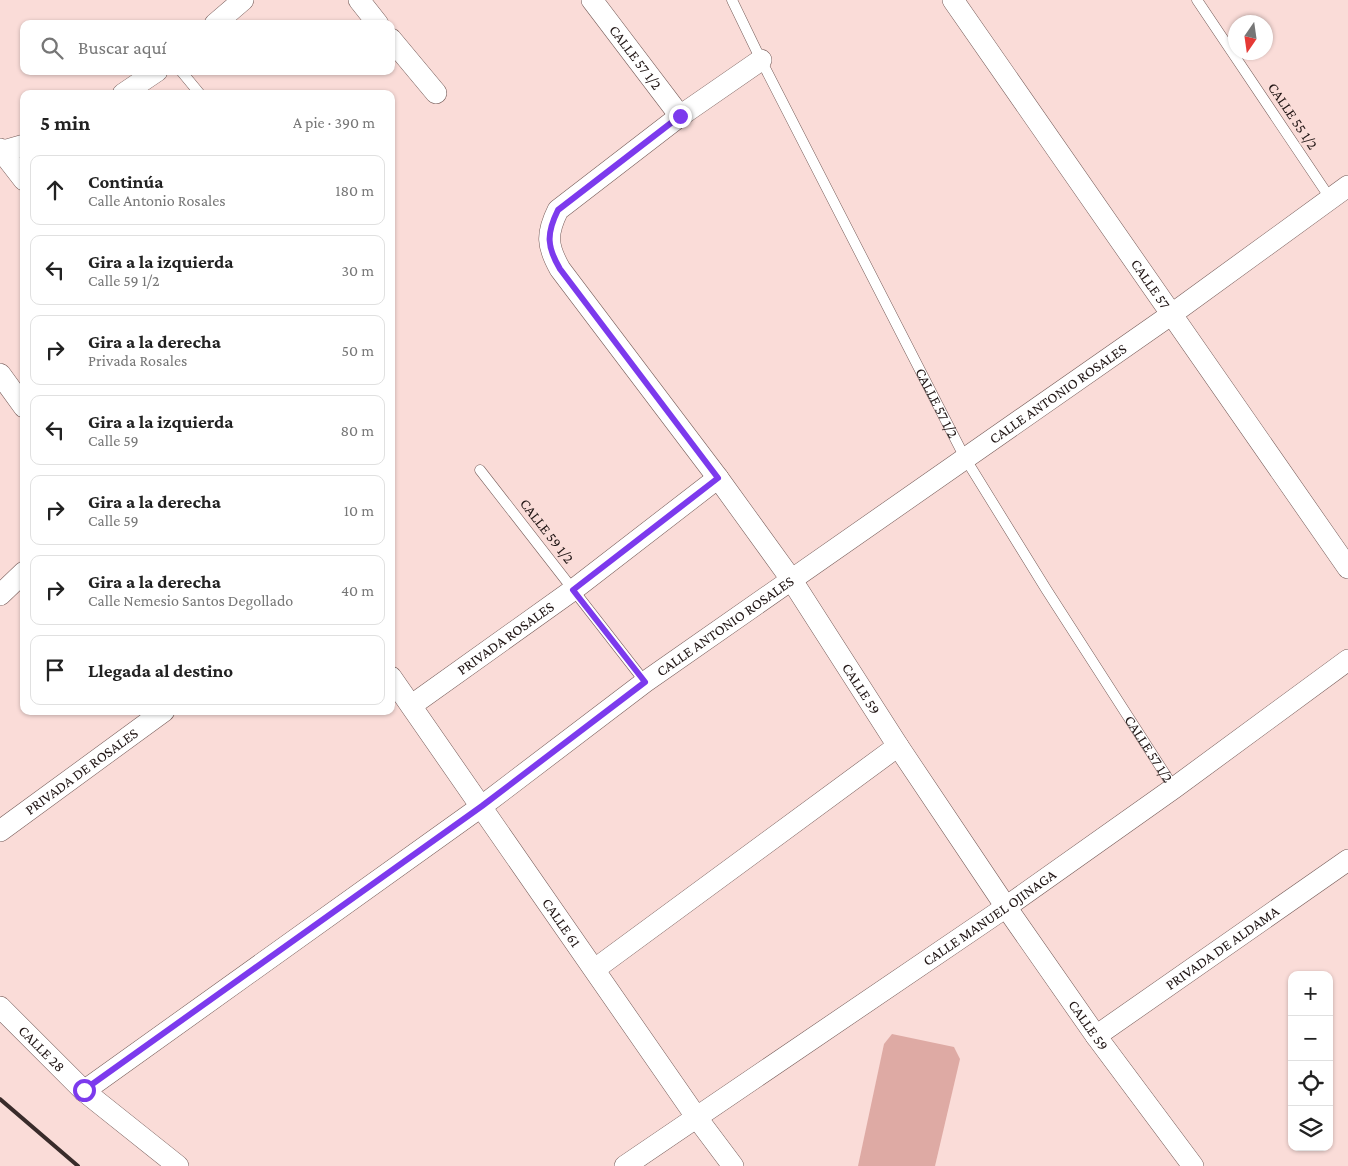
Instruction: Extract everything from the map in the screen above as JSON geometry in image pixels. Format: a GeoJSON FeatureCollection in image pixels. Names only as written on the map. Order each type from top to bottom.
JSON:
{"type":"FeatureCollection","features":[{"type":"Feature","properties":{"kind":"street"},"geometry":{"type":"LineString","coordinates":[[220,20],[243,0]]}},
{"type":"Feature","properties":{"kind":"street"},"geometry":{"type":"LineString","coordinates":[[358,0],[375,20]]}},
{"type":"Feature","properties":{"kind":"street","name":"CALLE 57 1/2"},"geometry":{"type":"LineString","coordinates":[[592,0],[680,116]]}},
{"type":"Feature","properties":{"kind":"street","name":"CALLE 57"},"geometry":{"type":"LineString","coordinates":[[953,0],[1348,568]]}},
{"type":"Feature","properties":{"kind":"street"},"geometry":{"type":"LineString","coordinates":[[395,44],[436,93]]}},
{"type":"Feature","properties":{"kind":"street"},"geometry":{"type":"LineString","coordinates":[[680,116],[761,60]]}},
{"type":"Feature","properties":{"kind":"street"},"geometry":{"type":"LineString","coordinates":[[129,90],[151,75]]}},
{"type":"Feature","properties":{"kind":"street","name":"CALLE 59"},"geometry":{"type":"LineString","coordinates":[[680,116],[558,210],[550,228],[549,246],[552,257],[718,478],[791,579],[898,746],[1006,907],[1096,1036],[1193,1166]]}},
{"type":"Feature","properties":{"kind":"street"},"geometry":{"type":"LineString","coordinates":[[20,146],[1,151],[20,175]]}},
{"type":"Feature","properties":{"kind":"street","name":"CALLE ANTONIO ROSALES"},"geometry":{"type":"LineString","coordinates":[[84,1090],[482,806],[645,682],[1172,314],[1348,186]]}},
{"type":"Feature","properties":{"kind":"street"},"geometry":{"type":"LineString","coordinates":[[0,374],[20,402]]}},
{"type":"Feature","properties":{"kind":"street","name":"PRIVADA ROSALES"},"geometry":{"type":"LineString","coordinates":[[412,705],[573,590],[718,478]]}},
{"type":"Feature","properties":{"kind":"street"},"geometry":{"type":"LineString","coordinates":[[0,595],[20,576]]}},
{"type":"Feature","properties":{"kind":"street","name":"CALLE MANUEL OJINAGA"},"geometry":{"type":"LineString","coordinates":[[625,1166],[1006,907],[1174,788],[1348,660]]}},
{"type":"Feature","properties":{"kind":"street","name":"CALLE 61"},"geometry":{"type":"LineString","coordinates":[[395,682],[697,1118],[733,1166]]}},
{"type":"Feature","properties":{"kind":"street","name":"PRIVADA DE ROSALES"},"geometry":{"type":"LineString","coordinates":[[0,831],[159,715]]}},
{"type":"Feature","properties":{"kind":"street"},"geometry":{"type":"LineString","coordinates":[[595,969],[898,746]]}},
{"type":"Feature","properties":{"kind":"street","name":"PRIVADA DE ALDAMA"},"geometry":{"type":"LineString","coordinates":[[1096,1036],[1348,860]]}},
{"type":"Feature","properties":{"kind":"street","name":"CALLE 28"},"geometry":{"type":"LineString","coordinates":[[0,1007],[84,1090],[178,1166]]}},
{"type":"Feature","properties":{"kind":"lane","name":"CALLE 57 1/2"},"geometry":{"type":"LineString","coordinates":[[732,0],[965,458],[1046,589],[1174,788]]}},
{"type":"Feature","properties":{"kind":"lane","name":"CALLE 55 1/2"},"geometry":{"type":"LineString","coordinates":[[1198,0],[1330,198]]}},
{"type":"Feature","properties":{"kind":"lane"},"geometry":{"type":"LineString","coordinates":[[183,75],[197,90]]}},
{"type":"Feature","properties":{"kind":"lane","name":"CALLE 59 1/2"},"geometry":{"type":"LineString","coordinates":[[480,470],[645,682]]}},
{"type":"Feature","properties":{"kind":"shaded area"},"geometry":{"type":"Polygon","coordinates":[[[892,1034],[954,1047],[960,1059],[935,1166],[858,1166],[884,1044],[892,1034]]]}},
{"type":"Feature","properties":{"kind":"railway"},"geometry":{"type":"LineString","coordinates":[[0,1099],[78,1166]]}},
{"type":"Feature","properties":{"kind":"route"},"geometry":{"type":"LineString","coordinates":[[84,1090],[482,806],[645,682],[573,590],[718,478],[560,269],[552,257],[549,237],[552,221],[558,210],[680,116]]}}]}
